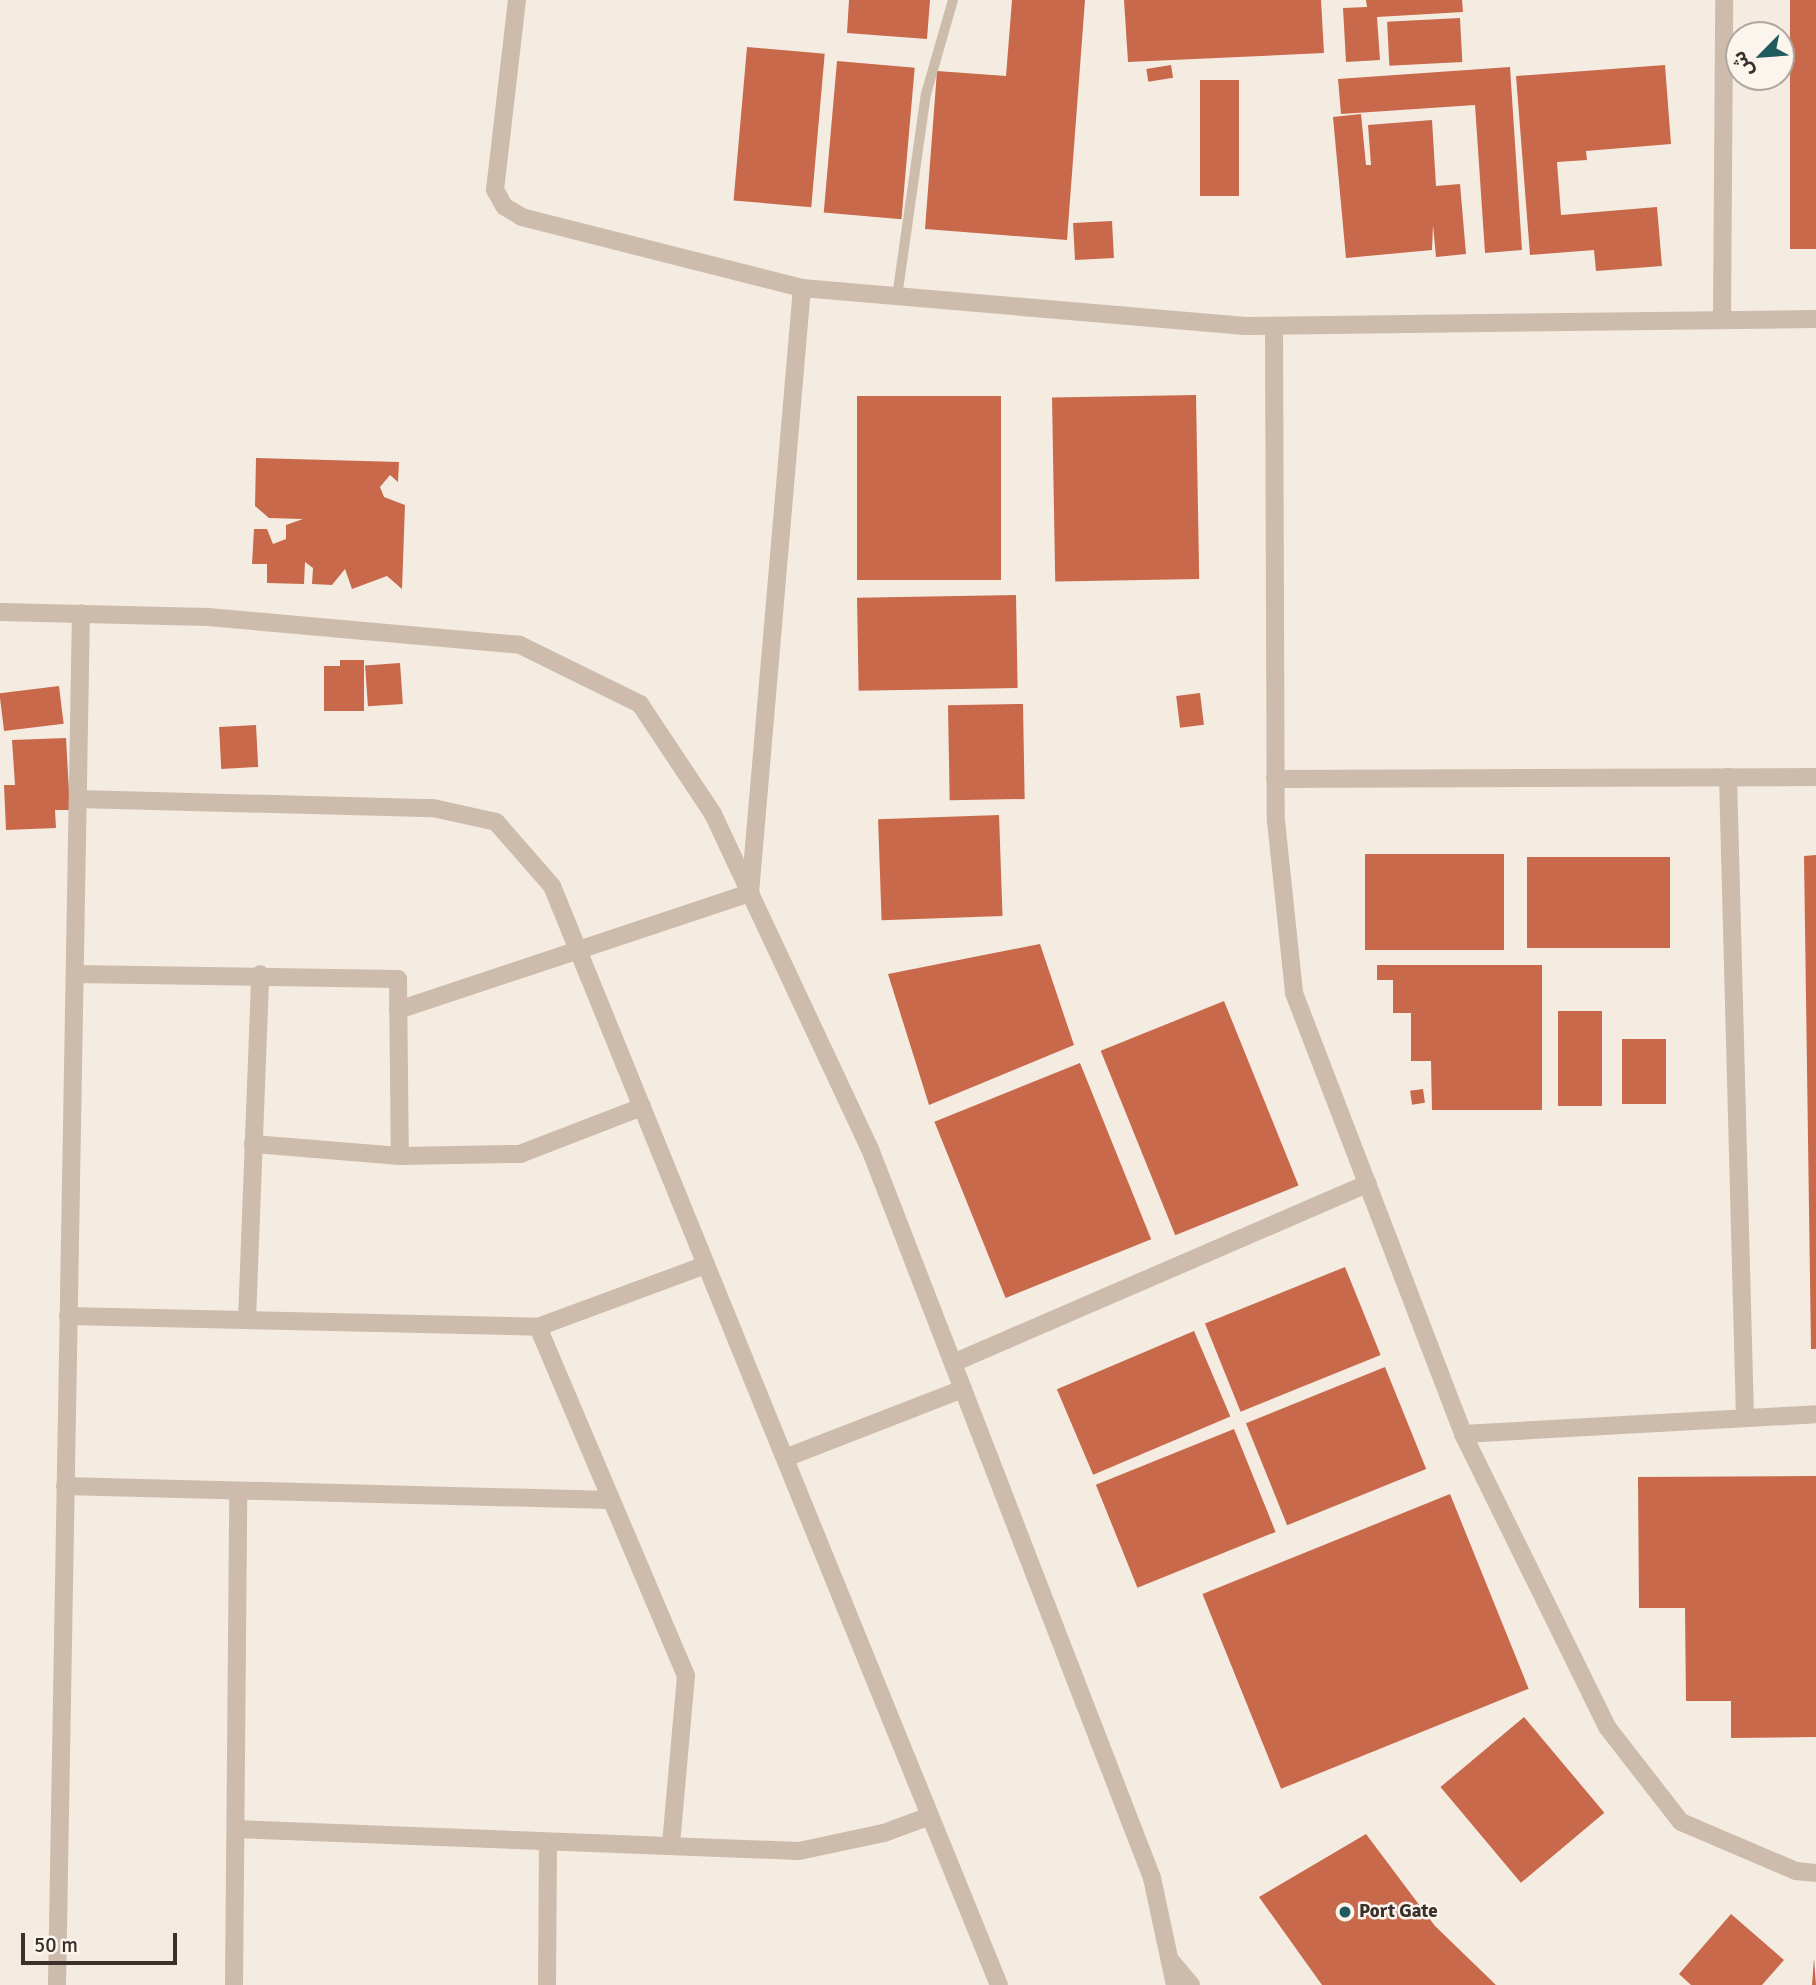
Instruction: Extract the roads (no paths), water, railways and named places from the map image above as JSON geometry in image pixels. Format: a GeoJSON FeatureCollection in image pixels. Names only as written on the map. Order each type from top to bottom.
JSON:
{"type":"FeatureCollection","features":[{"type":"Feature","properties":{"kind":"street"},"geometry":{"type":"LineString","coordinates":[[517,0],[495,190],[504,206],[522,217],[802,288],[1274,326],[1816,319]]}},
{"type":"Feature","properties":{"kind":"street"},"geometry":{"type":"LineString","coordinates":[[1722,319],[1724,0]]}},
{"type":"Feature","properties":{"kind":"street"},"geometry":{"type":"LineString","coordinates":[[750,893],[802,288]]}},
{"type":"Feature","properties":{"kind":"street"},"geometry":{"type":"LineString","coordinates":[[1274,326],[1275,779],[1294,993],[1463,1434],[1607,1727],[1681,1822],[1796,1871],[1816,1873]]}},
{"type":"Feature","properties":{"kind":"street"},"geometry":{"type":"LineString","coordinates":[[0,612],[208,617],[520,645],[640,704],[713,814],[870,1149],[1153,1878],[1175,1985]]}},
{"type":"Feature","properties":{"kind":"street"},"geometry":{"type":"LineString","coordinates":[[57,1985],[81,613]]}},
{"type":"Feature","properties":{"kind":"street"},"geometry":{"type":"LineString","coordinates":[[1275,779],[1816,777]]}},
{"type":"Feature","properties":{"kind":"street"},"geometry":{"type":"LineString","coordinates":[[1728,778],[1745,1418]]}},
{"type":"Feature","properties":{"kind":"street"},"geometry":{"type":"LineString","coordinates":[[78,799],[433,808],[496,822],[552,886],[999,1985]]}},
{"type":"Feature","properties":{"kind":"street"},"geometry":{"type":"LineString","coordinates":[[398,1010],[750,893]]}},
{"type":"Feature","properties":{"kind":"street"},"geometry":{"type":"LineString","coordinates":[[75,974],[260,974],[398,979],[400,1156]]}},
{"type":"Feature","properties":{"kind":"street"},"geometry":{"type":"LineString","coordinates":[[247,1321],[260,974]]}},
{"type":"Feature","properties":{"kind":"street"},"geometry":{"type":"LineString","coordinates":[[253,1144],[400,1156],[520,1154],[642,1107]]}},
{"type":"Feature","properties":{"kind":"street"},"geometry":{"type":"LineString","coordinates":[[953,1363],[1368,1183]]}},
{"type":"Feature","properties":{"kind":"street"},"geometry":{"type":"LineString","coordinates":[[68,1316],[538,1327],[706,1265]]}},
{"type":"Feature","properties":{"kind":"street"},"geometry":{"type":"LineString","coordinates":[[538,1327],[686,1676],[671,1843]]}},
{"type":"Feature","properties":{"kind":"street"},"geometry":{"type":"LineString","coordinates":[[785,1458],[963,1389]]}},
{"type":"Feature","properties":{"kind":"street"},"geometry":{"type":"LineString","coordinates":[[1463,1434],[1816,1414]]}},
{"type":"Feature","properties":{"kind":"street"},"geometry":{"type":"LineString","coordinates":[[65,1486],[238,1495],[611,1500]]}},
{"type":"Feature","properties":{"kind":"street"},"geometry":{"type":"LineString","coordinates":[[234,1985],[238,1495]]}},
{"type":"Feature","properties":{"kind":"street"},"geometry":{"type":"LineString","coordinates":[[236,1829],[548,1844],[671,1843],[799,1851],[884,1833],[930,1815]]}},
{"type":"Feature","properties":{"kind":"street"},"geometry":{"type":"LineString","coordinates":[[547,1985],[548,1844]]}},
{"type":"Feature","properties":{"kind":"street"},"geometry":{"type":"LineString","coordinates":[[1170,1960],[1191,1985]]}},
{"type":"Feature","properties":{"kind":"lane"},"geometry":{"type":"LineString","coordinates":[[897,297],[926,94],[953,0]]}},
{"type":"Feature","properties":{"kind":"place","name":"Port Gate"},"geometry":{"type":"Point","coordinates":[1345,1912]}}]}
